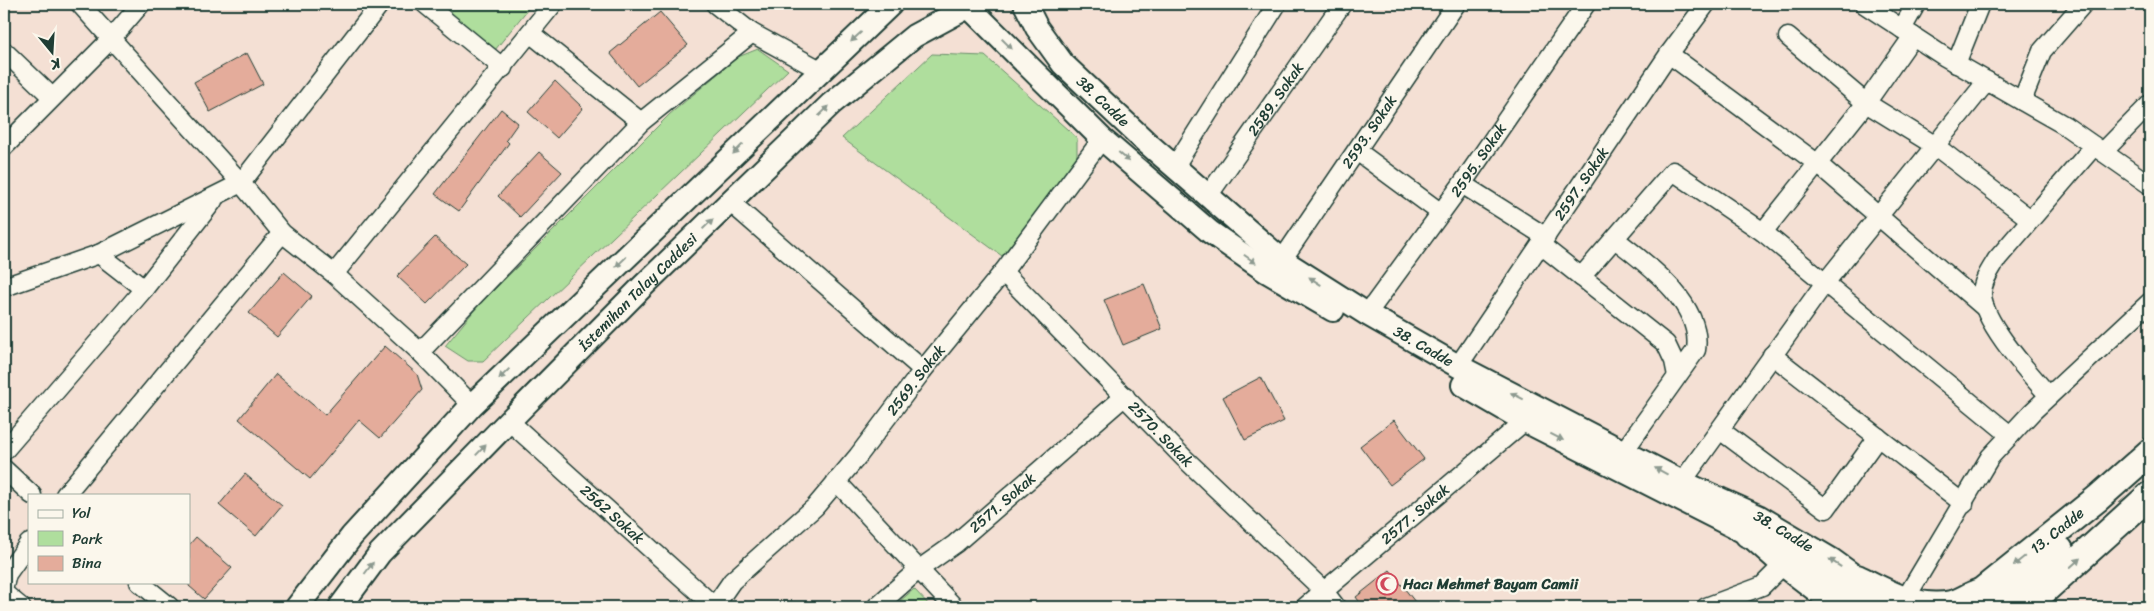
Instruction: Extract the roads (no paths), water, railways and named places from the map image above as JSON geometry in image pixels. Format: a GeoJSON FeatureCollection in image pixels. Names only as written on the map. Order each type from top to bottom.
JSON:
{"type":"FeatureCollection","features":[{"type":"Feature","properties":{"kind":"main road","name":"13. Cadde"},"geometry":{"type":"LineString","coordinates":[[1962,607],[1988,599],[2150,452]]}},
{"type":"Feature","properties":{"kind":"main road"},"geometry":{"type":"LineString","coordinates":[[2026,607],[2150,495]]}},
{"type":"Feature","properties":{"kind":"main road"},"geometry":{"type":"LineString","coordinates":[[1748,534],[1781,544],[1820,570],[1859,607]]}},
{"type":"Feature","properties":{"kind":"main road"},"geometry":{"type":"LineString","coordinates":[[1857,578],[1894,604],[1925,606],[1988,599]]}},
{"type":"Feature","properties":{"kind":"street"},"geometry":{"type":"LineString","coordinates":[[80,4],[241,183],[282,233],[334,274],[420,352],[472,404]]}},
{"type":"Feature","properties":{"kind":"street"},"geometry":{"type":"LineString","coordinates":[[4,148],[111,39],[141,4]]}},
{"type":"Feature","properties":{"kind":"street"},"geometry":{"type":"LineString","coordinates":[[4,287],[99,254],[241,183],[380,4]]}},
{"type":"Feature","properties":{"kind":"street"},"geometry":{"type":"LineString","coordinates":[[425,4],[503,68]]}},
{"type":"Feature","properties":{"kind":"street"},"geometry":{"type":"LineString","coordinates":[[334,274],[553,4]]}},
{"type":"Feature","properties":{"kind":"street"},"geometry":{"type":"LineString","coordinates":[[715,4],[752,33],[820,70]]}},
{"type":"Feature","properties":{"kind":"street"},"geometry":{"type":"LineString","coordinates":[[297,607],[352,536],[472,404],[891,4]]}},
{"type":"Feature","properties":{"kind":"street","name":"38. Cadde"},"geometry":{"type":"LineString","coordinates":[[1025,4],[1036,28],[1063,64],[1208,196],[1282,260],[1367,314],[1458,366],[1682,482],[1758,516],[1832,560],[1857,578]]}},
{"type":"Feature","properties":{"kind":"street"},"geometry":{"type":"LineString","coordinates":[[1175,166],[1277,4]]}},
{"type":"Feature","properties":{"kind":"street","name":"2589. Sokak"},"geometry":{"type":"LineString","coordinates":[[1208,196],[1342,4]]}},
{"type":"Feature","properties":{"kind":"street","name":"2593. Sokak"},"geometry":{"type":"LineString","coordinates":[[1282,260],[1456,4]]}},
{"type":"Feature","properties":{"kind":"street","name":"2595. Sokak"},"geometry":{"type":"LineString","coordinates":[[1367,314],[1462,184],[1586,4]]}},
{"type":"Feature","properties":{"kind":"street","name":"2597. Sokak"},"geometry":{"type":"LineString","coordinates":[[1458,366],[1669,54],[1706,4]]}},
{"type":"Feature","properties":{"kind":"street"},"geometry":{"type":"LineString","coordinates":[[1864,4],[1956,64],[2064,125],[2150,186]]}},
{"type":"Feature","properties":{"kind":"street"},"geometry":{"type":"LineString","coordinates":[[1763,232],[1866,103],[1907,32],[1916,4]]}},
{"type":"Feature","properties":{"kind":"street"},"geometry":{"type":"LineString","coordinates":[[1956,64],[1980,4]]}},
{"type":"Feature","properties":{"kind":"street"},"geometry":{"type":"LineString","coordinates":[[2022,100],[2042,51],[2083,4]]}},
{"type":"Feature","properties":{"kind":"street","name":"38. Cadde"},"geometry":{"type":"LineString","coordinates":[[969,7],[1102,139],[1210,232],[1266,271],[1525,421],[1748,534],[1783,565],[1838,607]]}},
{"type":"Feature","properties":{"kind":"street","name":"İstemihan Talay Caddesi"},"geometry":{"type":"LineString","coordinates":[[340,607],[380,553],[643,286],[831,104],[914,36],[969,7]]}},
{"type":"Feature","properties":{"kind":"street"},"geometry":{"type":"LineString","coordinates":[[530,33],[641,122]]}},
{"type":"Feature","properties":{"kind":"street"},"geometry":{"type":"LineString","coordinates":[[420,352],[641,122],[752,33]]}},
{"type":"Feature","properties":{"kind":"street"},"geometry":{"type":"LineString","coordinates":[[1788,37],[1866,103],[1934,145],[2030,218]]}},
{"type":"Feature","properties":{"kind":"street"},"geometry":{"type":"LineString","coordinates":[[4,51],[52,97]]}},
{"type":"Feature","properties":{"kind":"street"},"geometry":{"type":"LineString","coordinates":[[1669,54],[1818,164],[1984,308],[2008,348],[2049,396]]}},
{"type":"Feature","properties":{"kind":"street"},"geometry":{"type":"LineString","coordinates":[[1682,482],[1824,284],[1986,81]]}},
{"type":"Feature","properties":{"kind":"street"},"geometry":{"type":"LineString","coordinates":[[1984,308],[1981,293],[1986,277],[1997,259],[2030,218],[2099,149],[2150,104]]}},
{"type":"Feature","properties":{"kind":"street","name":"2569. Sokak"},"geometry":{"type":"LineString","coordinates":[[715,607],[732,581],[815,507],[858,456],[923,370],[1003,272],[1102,139]]}},
{"type":"Feature","properties":{"kind":"street"},"geometry":{"type":"LineString","coordinates":[[1357,151],[1441,213]]}},
{"type":"Feature","properties":{"kind":"street"},"geometry":{"type":"LineString","coordinates":[[1581,277],[1673,171],[1763,232],[2010,435]]}},
{"type":"Feature","properties":{"kind":"street"},"geometry":{"type":"LineString","coordinates":[[1462,184],[1544,241],[1581,277],[1666,344],[1674,361],[1677,376]]}},
{"type":"Feature","properties":{"kind":"street"},"geometry":{"type":"LineString","coordinates":[[4,452],[144,289],[216,197]]}},
{"type":"Feature","properties":{"kind":"street"},"geometry":{"type":"LineString","coordinates":[[730,202],[923,370]]}},
{"type":"Feature","properties":{"kind":"street"},"geometry":{"type":"LineString","coordinates":[[66,494],[282,233]]}},
{"type":"Feature","properties":{"kind":"street"},"geometry":{"type":"LineString","coordinates":[[1615,239],[1644,262],[1685,304],[1694,322],[1698,337],[1696,350],[1624,451]]}},
{"type":"Feature","properties":{"kind":"street"},"geometry":{"type":"LineString","coordinates":[[99,254],[144,289]]}},
{"type":"Feature","properties":{"kind":"street","name":"2570. Sokak"},"geometry":{"type":"LineString","coordinates":[[1003,272],[1126,396],[1184,458],[1323,590],[1336,607]]}},
{"type":"Feature","properties":{"kind":"street"},"geometry":{"type":"LineString","coordinates":[[1894,604],[1964,504],[1990,457],[2049,396],[2150,302]]}},
{"type":"Feature","properties":{"kind":"street"},"geometry":{"type":"LineString","coordinates":[[1772,355],[1964,504]]}},
{"type":"Feature","properties":{"kind":"street","name":"2571. Sokak"},"geometry":{"type":"LineString","coordinates":[[876,607],[918,570],[955,544],[1126,396]]}},
{"type":"Feature","properties":{"kind":"street","name":"2562 Sokak"},"geometry":{"type":"LineString","coordinates":[[509,421],[715,607]]}},
{"type":"Feature","properties":{"kind":"street","name":"2577. Sokak"},"geometry":{"type":"LineString","coordinates":[[1308,606],[1323,590],[1525,421]]}},
{"type":"Feature","properties":{"kind":"street"},"geometry":{"type":"LineString","coordinates":[[1720,430],[1826,508],[1878,437]]}},
{"type":"Feature","properties":{"kind":"street"},"geometry":{"type":"LineString","coordinates":[[4,469],[31,494]]}},
{"type":"Feature","properties":{"kind":"street"},"geometry":{"type":"LineString","coordinates":[[836,481],[954,607]]}},
{"type":"Feature","properties":{"kind":"street"},"geometry":{"type":"LineString","coordinates":[[5,577],[28,544]]}},
{"type":"Feature","properties":{"kind":"street"},"geometry":{"type":"LineString","coordinates":[[1706,607],[1762,586],[1783,565]]}},
{"type":"Feature","properties":{"kind":"street"},"geometry":{"type":"LineString","coordinates":[[141,584],[170,607]]}},
{"type":"Feature","properties":{"kind":"street"},"geometry":{"type":"LineString","coordinates":[[4,593],[21,607]]}},
{"type":"Feature","properties":{"kind":"place","name":"Hacı Mehmet Bayam Camii"},"geometry":{"type":"Point","coordinates":[1387,584]}}]}
